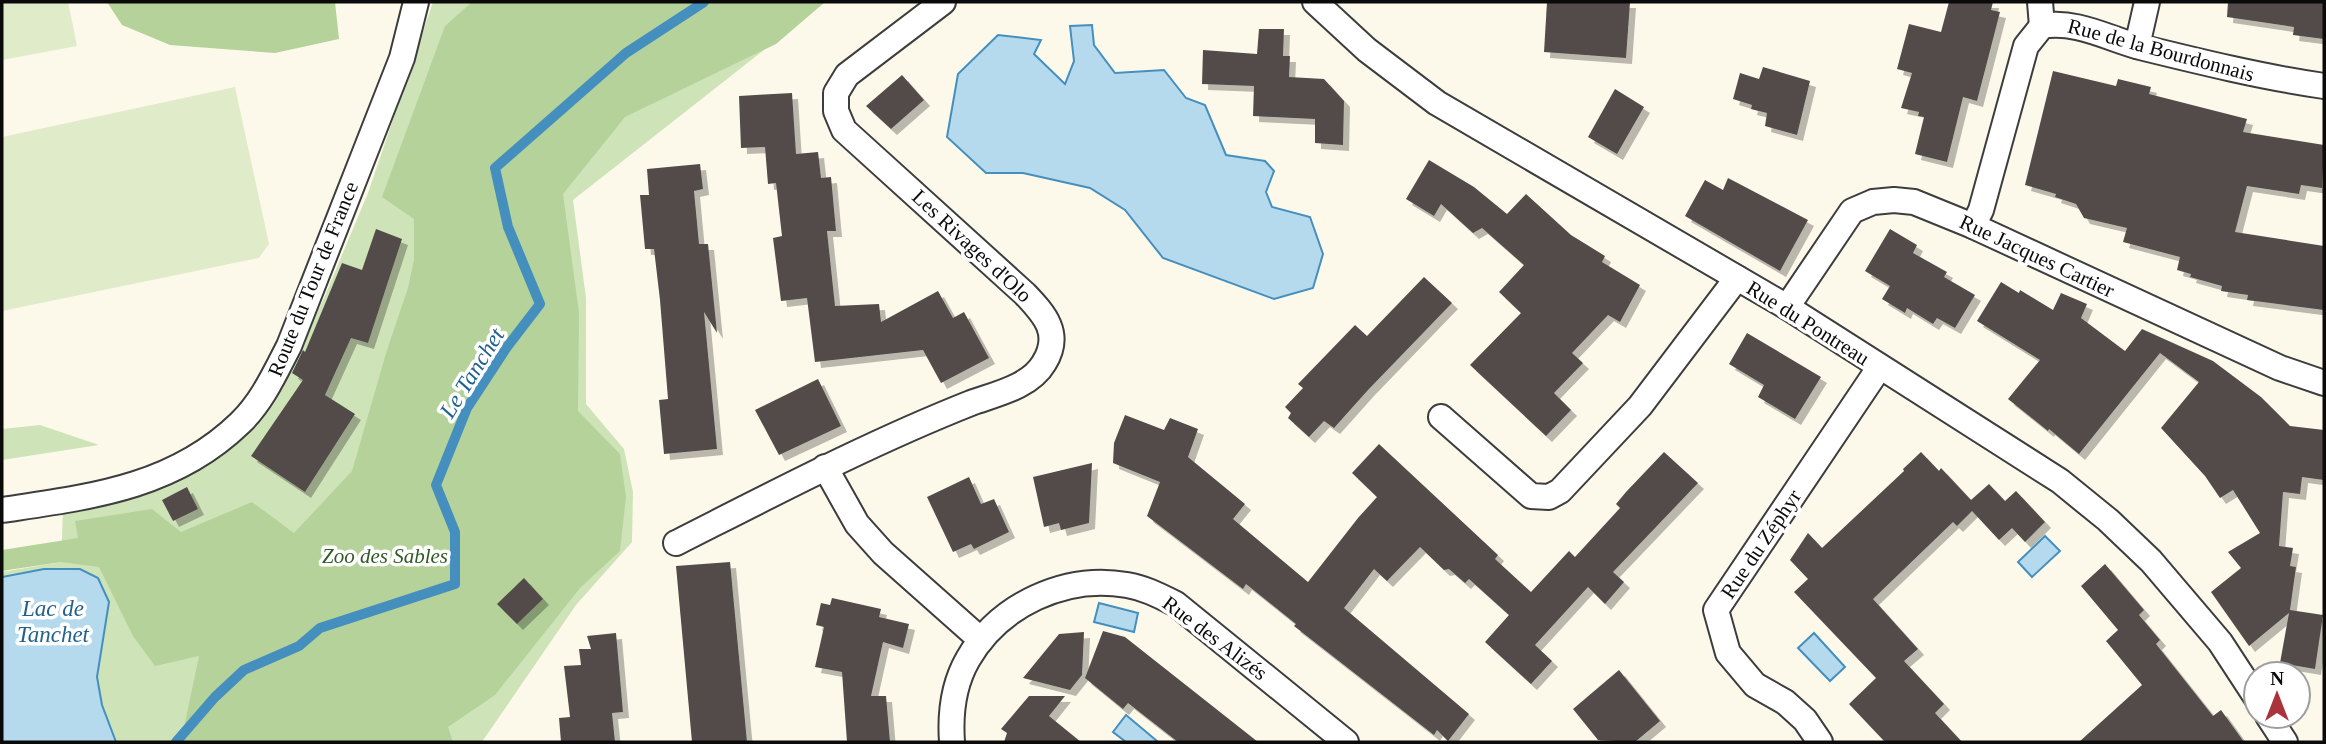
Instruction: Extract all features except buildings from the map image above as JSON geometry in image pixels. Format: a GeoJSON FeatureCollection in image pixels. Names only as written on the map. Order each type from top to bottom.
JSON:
{"type":"FeatureCollection","features":[{"type":"Feature","properties":{"kind":"street","name":"Route du Tour de France"},"geometry":{"type":"LineString","coordinates":[[2,510],[112,492],[153,480],[199,456],[241,422],[269,386],[289,346],[402,58],[416,2]]}},
{"type":"Feature","properties":{"kind":"street","name":"Les Rivages d'Olo"},"geometry":{"type":"LineString","coordinates":[[676,543],[825,467],[925,421],[1030,380],[1044,365],[1052,347],[1051,330],[1042,312],[1025,293],[844,130],[836,111],[836,93],[847,75],[943,2]]}},
{"type":"Feature","properties":{"kind":"street","name":"Rue du Pontreau"},"geometry":{"type":"LineString","coordinates":[[1315,2],[1367,50],[1437,103],[1787,307],[2060,481],[2108,520],[2151,561],[2220,642],[2242,676]]}},
{"type":"Feature","properties":{"kind":"street"},"geometry":{"type":"LineString","coordinates":[[2137,46],[2147,2]]}},
{"type":"Feature","properties":{"kind":"street","name":"Rue de la Bourdonnais"},"geometry":{"type":"LineString","coordinates":[[1973,226],[1981,210],[2026,46],[2041,14],[2059,23],[2137,46],[2271,79],[2324,86]]}},
{"type":"Feature","properties":{"kind":"street","name":"Rue Jacques Cartier"},"geometry":{"type":"LineString","coordinates":[[1787,307],[1852,211],[1873,202],[1914,202],[1973,226],[2280,368],[2324,383]]}},
{"type":"Feature","properties":{"kind":"street"},"geometry":{"type":"LineString","coordinates":[[1441,417],[1531,496],[1549,498],[1560,491],[1640,406],[1737,278]]}},
{"type":"Feature","properties":{"kind":"street","name":"Rue du Zéphyr"},"geometry":{"type":"LineString","coordinates":[[1820,742],[1805,720],[1785,702],[1755,685],[1728,653],[1716,610],[1879,368]]}},
{"type":"Feature","properties":{"kind":"street"},"geometry":{"type":"LineString","coordinates":[[825,467],[858,524],[883,554],[981,640]]}},
{"type":"Feature","properties":{"kind":"street","name":"Rue des Alizés"},"geometry":{"type":"LineString","coordinates":[[952,742],[951,719],[956,686],[967,660],[981,640],[1007,615],[1029,600],[1053,589],[1102,582],[1151,591],[1177,604],[1346,742]]}},
{"type":"Feature","properties":{"kind":"green space"},"geometry":{"type":"Polygon","coordinates":[[[2,2],[68,2],[77,46],[2,60],[2,2]]]}},
{"type":"Feature","properties":{"kind":"green space"},"geometry":{"type":"Polygon","coordinates":[[[107,2],[335,2],[339,39],[275,53],[170,45],[122,25],[107,2]]]}},
{"type":"Feature","properties":{"kind":"green space","name":"Zoo des Sables"},"geometry":{"type":"Polygon","coordinates":[[[433,2],[825,2],[573,200],[586,298],[586,404],[624,449],[633,492],[632,542],[576,605],[482,742],[2,742],[2,572],[61,562],[63,511],[189,474],[240,440],[262,419],[289,371],[324,298],[368,193],[433,2]]]}},
{"type":"Feature","properties":{"kind":"green space","name":"Zoo des Sables"},"geometry":{"type":"Polygon","coordinates":[[[472,2],[825,2],[776,44],[625,117],[563,194],[579,313],[578,411],[620,454],[626,497],[620,551],[580,588],[495,695],[448,727],[453,742],[181,742],[199,656],[155,666],[133,636],[99,567],[61,562],[2,571],[2,550],[78,538],[75,521],[152,509],[181,532],[252,502],[294,533],[352,471],[408,288],[414,260],[414,219],[382,197],[445,26],[472,2]]]}},
{"type":"Feature","properties":{"kind":"green space"},"geometry":{"type":"Polygon","coordinates":[[[235,87],[269,244],[259,258],[2,311],[2,137],[235,87]]]}},
{"type":"Feature","properties":{"kind":"green space"},"geometry":{"type":"Polygon","coordinates":[[[40,425],[99,445],[2,460],[2,429],[40,425]]]}},
{"type":"Feature","properties":{"kind":"water"},"geometry":{"type":"Polygon","coordinates":[[[1092,25],[1094,45],[1115,73],[1164,70],[1186,98],[1205,105],[1226,155],[1265,161],[1274,171],[1266,192],[1272,207],[1310,217],[1323,254],[1313,288],[1274,299],[1163,258],[1125,210],[1090,188],[1023,173],[986,173],[947,137],[958,74],[998,35],[1041,40],[1034,54],[1065,84],[1074,61],[1070,26],[1092,25]]]}},
{"type":"Feature","properties":{"kind":"water"},"geometry":{"type":"Polygon","coordinates":[[[2045,536],[2060,551],[2032,577],[2018,562],[2045,536]]]}},
{"type":"Feature","properties":{"kind":"water","name":"Lac de Tanchet"},"geometry":{"type":"Polygon","coordinates":[[[44,569],[80,569],[98,578],[109,602],[97,677],[102,705],[116,742],[2,742],[2,577],[44,569]]]}},
{"type":"Feature","properties":{"kind":"water"},"geometry":{"type":"Polygon","coordinates":[[[1099,603],[1138,613],[1134,632],[1094,622],[1099,603]]]}},
{"type":"Feature","properties":{"kind":"water"},"geometry":{"type":"Polygon","coordinates":[[[1814,633],[1845,667],[1830,681],[1798,648],[1814,633]]]}},
{"type":"Feature","properties":{"kind":"water"},"geometry":{"type":"Polygon","coordinates":[[[1126,715],[1157,741],[1126,742],[1113,732],[1126,715]]]}},
{"type":"Feature","properties":{"kind":"waterway","name":"Le Tanchet"},"geometry":{"type":"LineString","coordinates":[[176,742],[215,697],[244,670],[299,646],[320,628],[455,584],[455,532],[436,485],[467,408],[507,347],[540,304],[508,227],[495,168],[626,53],[704,2]]}}]}
